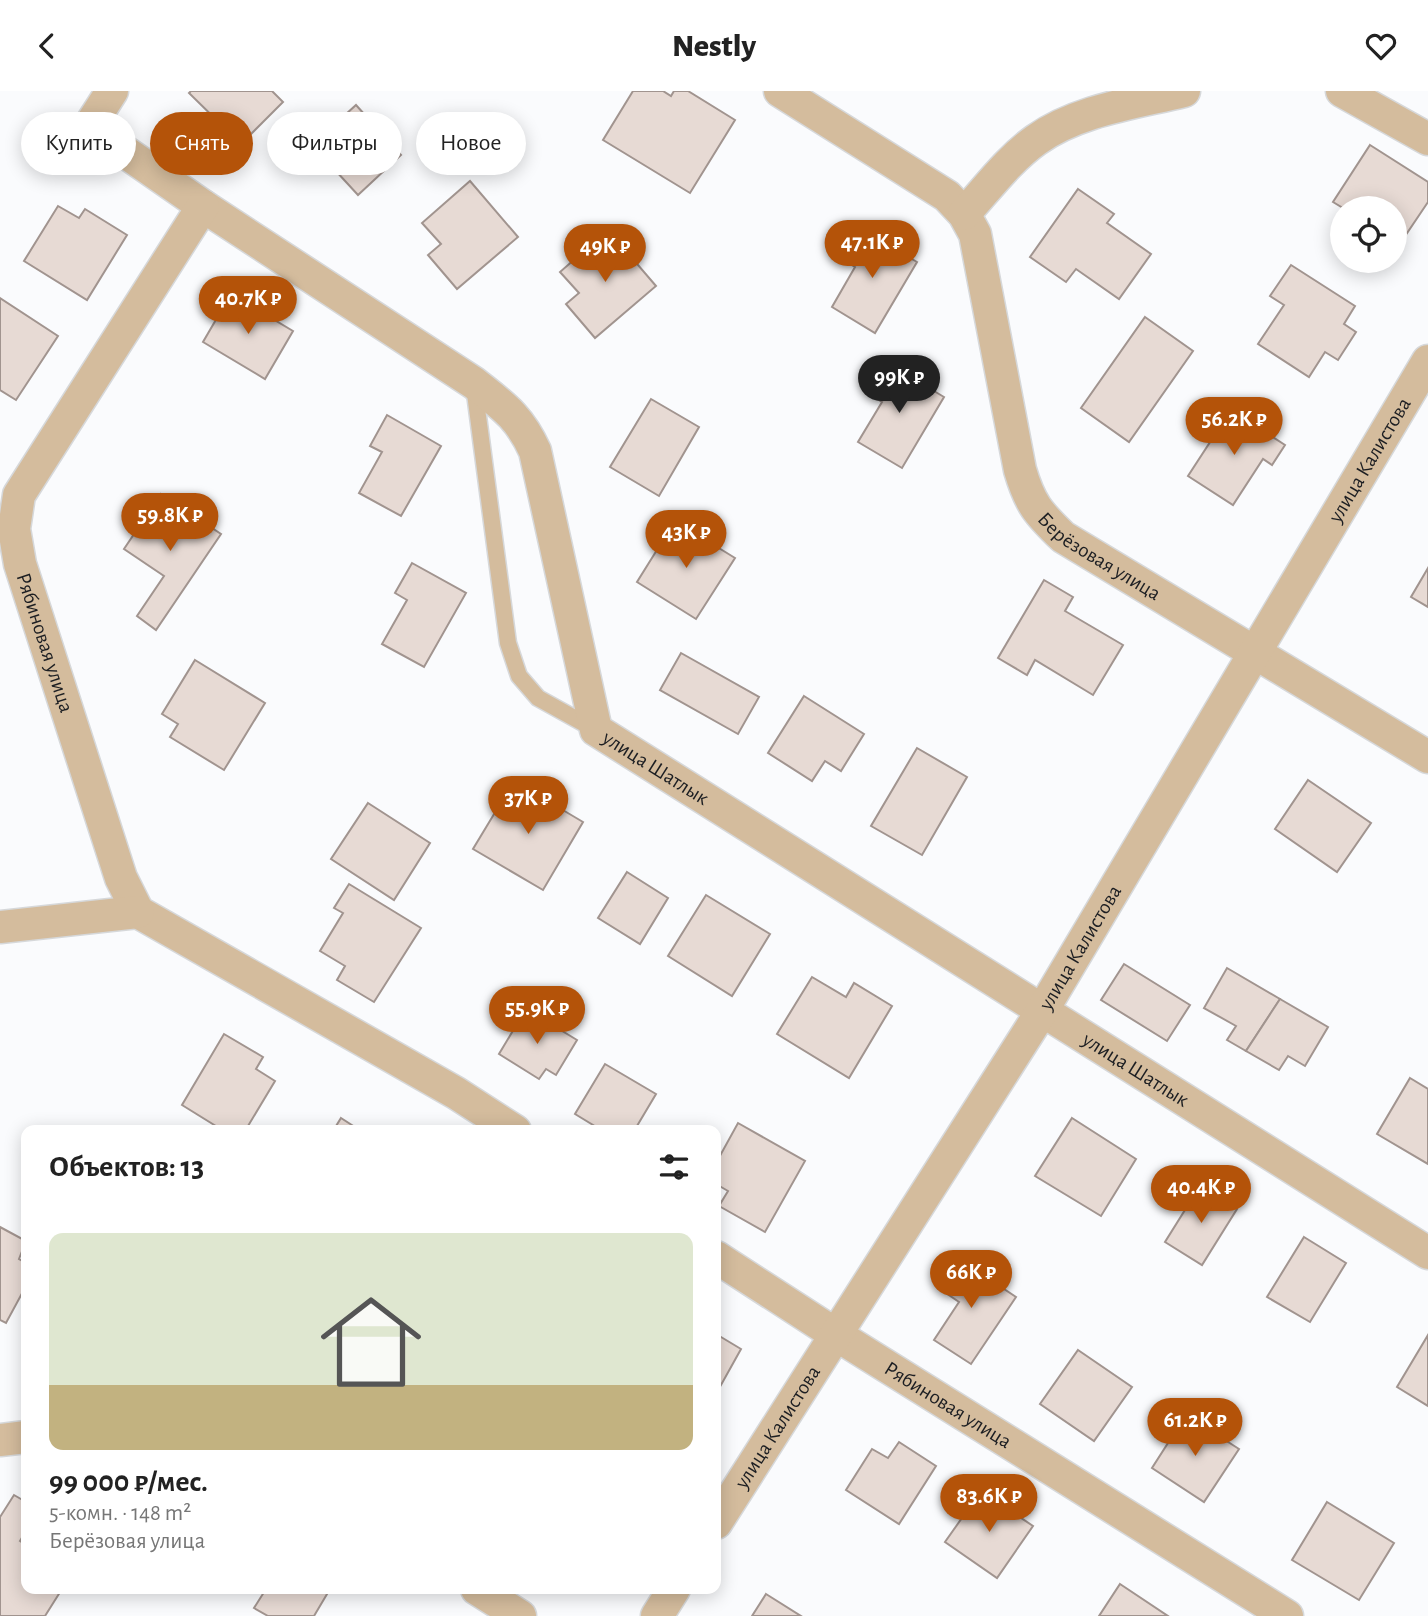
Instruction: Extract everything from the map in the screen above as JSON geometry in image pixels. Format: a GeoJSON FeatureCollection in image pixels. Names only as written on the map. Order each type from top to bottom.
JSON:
{"type":"FeatureCollection","features":[{"type":"Feature","properties":{"kind":"street","name":"улица Шатлык"},"geometry":{"type":"LineString","coordinates":[[112,91],[89,127],[203,206],[474,383],[512,413],[526,430],[536,451],[596,730],[1428,1253]]}},
{"type":"Feature","properties":{"kind":"street","name":"Берёзовая улица"},"geometry":{"type":"LineString","coordinates":[[779,91],[947,196],[964,214],[975,234],[1020,470],[1028,498],[1045,520],[1063,537],[1428,757]]}},
{"type":"Feature","properties":{"kind":"street"},"geometry":{"type":"LineString","coordinates":[[964,214],[1020,153],[1038,139],[1092,114],[1184,91]]}},
{"type":"Feature","properties":{"kind":"street"},"geometry":{"type":"LineString","coordinates":[[1342,91],[1428,139]]}},
{"type":"Feature","properties":{"kind":"street","name":"Рябиновая улица"},"geometry":{"type":"LineString","coordinates":[[138,912],[121,878],[108,839],[20,564],[14,529],[19,495],[203,206]]}},
{"type":"Feature","properties":{"kind":"street","name":"улица Калистова"},"geometry":{"type":"LineString","coordinates":[[721,1515],[1042,1011],[1428,361]]}},
{"type":"Feature","properties":{"kind":"street"},"geometry":{"type":"LineString","coordinates":[[0,927],[138,912],[456,1093],[506,1125]]}},
{"type":"Feature","properties":{"kind":"street","name":"Рябиновая улица"},"geometry":{"type":"LineString","coordinates":[[721,1260],[1287,1616]]}},
{"type":"Feature","properties":{"kind":"street"},"geometry":{"type":"LineString","coordinates":[[0,1440],[21,1438]]}},
{"type":"Feature","properties":{"kind":"street"},"geometry":{"type":"LineString","coordinates":[[485,1594],[520,1616]]}},
{"type":"Feature","properties":{"kind":"street"},"geometry":{"type":"LineString","coordinates":[[657,1616],[671,1594]]}},
{"type":"Feature","properties":{"kind":"lane"},"geometry":{"type":"LineString","coordinates":[[474,383],[508,643],[519,676],[538,698],[596,730]]}},
{"type":"Feature","properties":{"kind":"building"},"geometry":{"type":"Polygon","coordinates":[[[272,91],[283,102],[273,112],[267,112],[267,118],[253,132],[253,112],[208,112],[189,93],[272,91]]]}},
{"type":"Feature","properties":{"kind":"building"},"geometry":{"type":"Polygon","coordinates":[[[633,91],[663,91],[671,96],[674,91],[688,91],[735,120],[690,193],[603,140],[633,91]]]}},
{"type":"Feature","properties":{"kind":"building"},"geometry":{"type":"Polygon","coordinates":[[[356,105],[362,112],[348,112],[356,105]]]}},
{"type":"Feature","properties":{"kind":"building"},"geometry":{"type":"Polygon","coordinates":[[[1370,145],[1428,182],[1428,202],[1407,233],[1407,196],[1337,196],[1370,145]]]}},
{"type":"Feature","properties":{"kind":"building"},"geometry":{"type":"Polygon","coordinates":[[[340,175],[380,175],[358,195],[340,175]]]}},
{"type":"Feature","properties":{"kind":"building"},"geometry":{"type":"Polygon","coordinates":[[[470,181],[518,237],[457,289],[428,255],[441,244],[422,223],[470,181]]]}},
{"type":"Feature","properties":{"kind":"building"},"geometry":{"type":"Polygon","coordinates":[[[1078,189],[1114,214],[1107,223],[1151,254],[1119,299],[1076,269],[1066,282],[1030,257],[1078,189]]]}},
{"type":"Feature","properties":{"kind":"building"},"geometry":{"type":"Polygon","coordinates":[[[58,206],[79,218],[85,209],[127,235],[87,300],[24,261],[58,206]]]}},
{"type":"Feature","properties":{"kind":"building"},"geometry":{"type":"Polygon","coordinates":[[[860,229],[917,262],[875,333],[832,307],[855,267],[842,259],[860,229]]]}},
{"type":"Feature","properties":{"kind":"building"},"geometry":{"type":"Polygon","coordinates":[[[608,230],[656,286],[595,338],[566,304],[579,293],[560,272],[608,230]]]}},
{"type":"Feature","properties":{"kind":"building"},"geometry":{"type":"Polygon","coordinates":[[[1291,265],[1355,306],[1344,324],[1356,332],[1338,360],[1325,352],[1309,377],[1258,344],[1284,305],[1270,296],[1291,265]]]}},
{"type":"Feature","properties":{"kind":"building"},"geometry":{"type":"Polygon","coordinates":[[[231,294],[293,331],[265,379],[203,342],[231,294]]]}},
{"type":"Feature","properties":{"kind":"building"},"geometry":{"type":"Polygon","coordinates":[[[0,298],[58,336],[16,400],[0,390],[0,298]]]}},
{"type":"Feature","properties":{"kind":"building"},"geometry":{"type":"Polygon","coordinates":[[[1145,317],[1193,351],[1129,442],[1081,408],[1145,317]]]}},
{"type":"Feature","properties":{"kind":"building"},"geometry":{"type":"Polygon","coordinates":[[[887,363],[944,397],[902,468],[858,442],[882,402],[869,394],[887,363]]]}},
{"type":"Feature","properties":{"kind":"building"},"geometry":{"type":"Polygon","coordinates":[[[651,399],[699,427],[659,496],[610,467],[651,399]]]}},
{"type":"Feature","properties":{"kind":"building"},"geometry":{"type":"Polygon","coordinates":[[[1231,410],[1285,445],[1272,465],[1263,459],[1233,505],[1188,476],[1231,410]]]}},
{"type":"Feature","properties":{"kind":"building"},"geometry":{"type":"Polygon","coordinates":[[[387,415],[441,446],[401,516],[359,493],[382,452],[370,446],[387,415]]]}},
{"type":"Feature","properties":{"kind":"building"},"geometry":{"type":"Polygon","coordinates":[[[161,494],[221,534],[156,630],[137,616],[164,576],[124,549],[161,494]]]}},
{"type":"Feature","properties":{"kind":"building"},"geometry":{"type":"Polygon","coordinates":[[[675,521],[735,558],[696,619],[637,582],[675,521]]]}},
{"type":"Feature","properties":{"kind":"building"},"geometry":{"type":"Polygon","coordinates":[[[412,563],[466,593],[424,667],[382,644],[407,600],[395,593],[412,563]]]}},
{"type":"Feature","properties":{"kind":"building"},"geometry":{"type":"Polygon","coordinates":[[[1428,568],[1428,607],[1411,597],[1428,568]]]}},
{"type":"Feature","properties":{"kind":"building"},"geometry":{"type":"Polygon","coordinates":[[[1044,580],[1073,597],[1065,611],[1123,645],[1093,695],[1035,660],[1027,675],[998,658],[1044,580]]]}},
{"type":"Feature","properties":{"kind":"building"},"geometry":{"type":"Polygon","coordinates":[[[681,653],[759,697],[738,734],[660,690],[681,653]]]}},
{"type":"Feature","properties":{"kind":"building"},"geometry":{"type":"Polygon","coordinates":[[[195,660],[265,703],[224,770],[170,737],[178,724],[162,714],[195,660]]]}},
{"type":"Feature","properties":{"kind":"building"},"geometry":{"type":"Polygon","coordinates":[[[804,696],[864,734],[841,771],[825,761],[812,781],[768,753],[804,696]]]}},
{"type":"Feature","properties":{"kind":"building"},"geometry":{"type":"Polygon","coordinates":[[[917,748],[967,777],[922,855],[871,826],[917,748]]]}},
{"type":"Feature","properties":{"kind":"building"},"geometry":{"type":"Polygon","coordinates":[[[1308,780],[1371,823],[1337,872],[1275,829],[1308,780]]]}},
{"type":"Feature","properties":{"kind":"building"},"geometry":{"type":"Polygon","coordinates":[[[514,781],[583,822],[543,890],[473,849],[514,781]]]}},
{"type":"Feature","properties":{"kind":"building"},"geometry":{"type":"Polygon","coordinates":[[[368,803],[430,843],[394,900],[331,859],[368,803]]]}},
{"type":"Feature","properties":{"kind":"building"},"geometry":{"type":"Polygon","coordinates":[[[627,872],[668,898],[640,944],[598,918],[627,872]]]}},
{"type":"Feature","properties":{"kind":"building"},"geometry":{"type":"Polygon","coordinates":[[[349,884],[421,928],[374,1002],[337,980],[345,966],[320,951],[343,913],[334,908],[349,884]]]}},
{"type":"Feature","properties":{"kind":"building"},"geometry":{"type":"Polygon","coordinates":[[[706,895],[770,934],[732,996],[668,956],[706,895]]]}},
{"type":"Feature","properties":{"kind":"building"},"geometry":{"type":"Polygon","coordinates":[[[1124,964],[1190,1005],[1167,1041],[1101,1000],[1124,964]]]}},
{"type":"Feature","properties":{"kind":"building"},"geometry":{"type":"Polygon","coordinates":[[[1227,968],[1280,999],[1246,1051],[1227,1040],[1236,1026],[1204,1008],[1227,968]]]}},
{"type":"Feature","properties":{"kind":"building"},"geometry":{"type":"Polygon","coordinates":[[[812,977],[846,997],[854,983],[892,1006],[849,1078],[777,1034],[812,977]]]}},
{"type":"Feature","properties":{"kind":"building"},"geometry":{"type":"Polygon","coordinates":[[[1280,999],[1328,1027],[1305,1066],[1288,1056],[1279,1070],[1246,1051],[1280,999]]]}},
{"type":"Feature","properties":{"kind":"building"},"geometry":{"type":"Polygon","coordinates":[[[526,1009],[577,1040],[556,1075],[546,1069],[539,1079],[499,1054],[526,1009]]]}},
{"type":"Feature","properties":{"kind":"building"},"geometry":{"type":"Polygon","coordinates":[[[224,1034],[263,1057],[256,1069],[275,1081],[249,1125],[214,1125],[182,1105],[224,1034]]]}},
{"type":"Feature","properties":{"kind":"building"},"geometry":{"type":"Polygon","coordinates":[[[605,1064],[656,1094],[638,1125],[593,1125],[575,1114],[605,1064]]]}},
{"type":"Feature","properties":{"kind":"building"},"geometry":{"type":"Polygon","coordinates":[[[1410,1078],[1428,1089],[1428,1164],[1377,1134],[1410,1078]]]}},
{"type":"Feature","properties":{"kind":"building"},"geometry":{"type":"Polygon","coordinates":[[[341,1118],[352,1125],[337,1125],[341,1118]]]}},
{"type":"Feature","properties":{"kind":"building"},"geometry":{"type":"Polygon","coordinates":[[[1072,1118],[1136,1159],[1101,1216],[1035,1176],[1072,1118]]]}},
{"type":"Feature","properties":{"kind":"building"},"geometry":{"type":"Polygon","coordinates":[[[738,1123],[805,1161],[765,1232],[721,1207],[728,1191],[721,1187],[721,1154],[738,1123]]]}},
{"type":"Feature","properties":{"kind":"building"},"geometry":{"type":"Polygon","coordinates":[[[1200,1186],[1237,1209],[1202,1265],[1165,1242],[1200,1186]]]}},
{"type":"Feature","properties":{"kind":"building"},"geometry":{"type":"Polygon","coordinates":[[[0,1227],[21,1238],[21,1295],[6,1323],[0,1320],[0,1227]]]}},
{"type":"Feature","properties":{"kind":"building"},"geometry":{"type":"Polygon","coordinates":[[[1304,1237],[1346,1263],[1310,1322],[1267,1297],[1304,1237]]]}},
{"type":"Feature","properties":{"kind":"building"},"geometry":{"type":"Polygon","coordinates":[[[956,1257],[1016,1297],[971,1364],[934,1340],[959,1302],[937,1287],[956,1257]]]}},
{"type":"Feature","properties":{"kind":"building"},"geometry":{"type":"Polygon","coordinates":[[[1428,1335],[1428,1406],[1397,1387],[1428,1335]]]}},
{"type":"Feature","properties":{"kind":"building"},"geometry":{"type":"Polygon","coordinates":[[[721,1337],[741,1349],[721,1385],[721,1337]]]}},
{"type":"Feature","properties":{"kind":"building"},"geometry":{"type":"Polygon","coordinates":[[[1078,1350],[1132,1387],[1094,1441],[1040,1404],[1078,1350]]]}},
{"type":"Feature","properties":{"kind":"building"},"geometry":{"type":"Polygon","coordinates":[[[1186,1415],[1239,1449],[1204,1502],[1152,1468],[1186,1415]]]}},
{"type":"Feature","properties":{"kind":"building"},"geometry":{"type":"Polygon","coordinates":[[[899,1442],[936,1466],[899,1524],[846,1490],[872,1449],[888,1458],[899,1442]]]}},
{"type":"Feature","properties":{"kind":"building"},"geometry":{"type":"Polygon","coordinates":[[[981,1491],[1033,1526],[997,1578],[945,1542],[981,1491]]]}},
{"type":"Feature","properties":{"kind":"building"},"geometry":{"type":"Polygon","coordinates":[[[14,1495],[21,1499],[21,1594],[59,1594],[45,1616],[0,1616],[0,1517],[14,1495]]]}},
{"type":"Feature","properties":{"kind":"building"},"geometry":{"type":"Polygon","coordinates":[[[1327,1502],[1394,1543],[1359,1600],[1292,1560],[1327,1502]]]}},
{"type":"Feature","properties":{"kind":"building"},"geometry":{"type":"Polygon","coordinates":[[[1120,1584],[1168,1616],[1099,1616],[1120,1584]]]}},
{"type":"Feature","properties":{"kind":"building"},"geometry":{"type":"Polygon","coordinates":[[[263,1594],[327,1594],[314,1616],[268,1616],[254,1608],[263,1594]]]}},
{"type":"Feature","properties":{"kind":"building"},"geometry":{"type":"Polygon","coordinates":[[[766,1594],[801,1616],[752,1616],[766,1594]]]}}]}
